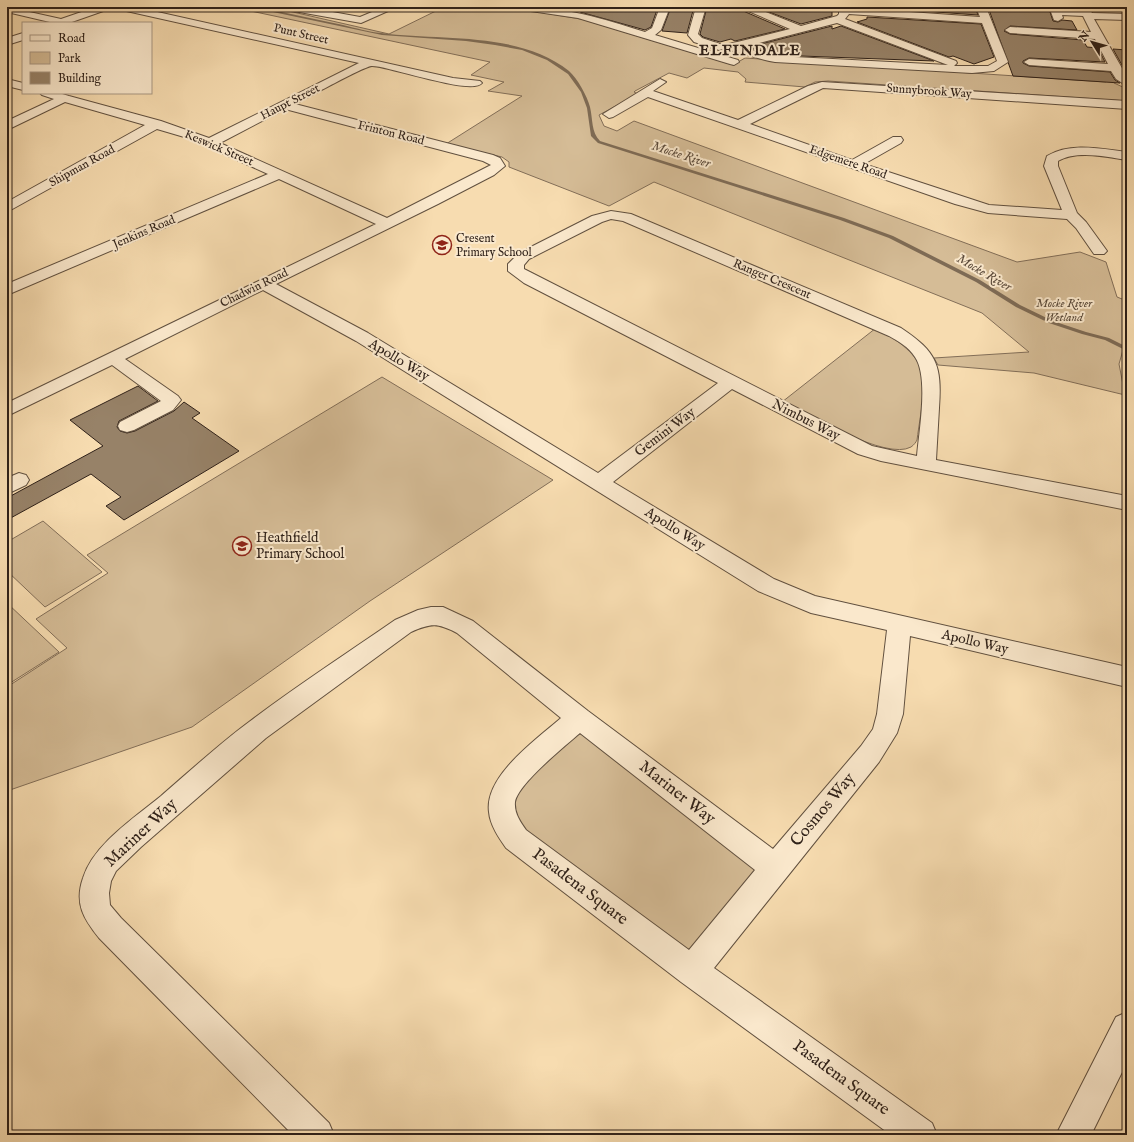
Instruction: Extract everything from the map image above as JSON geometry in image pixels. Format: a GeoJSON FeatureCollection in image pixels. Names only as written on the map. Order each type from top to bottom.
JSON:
{"type":"FeatureCollection","features":[{"type":"Feature","properties":{"kind":"street"},"geometry":{"type":"LineString","coordinates":[[64,22],[106,7]]}},
{"type":"Feature","properties":{"kind":"street","name":"Punt Street"},"geometry":{"type":"LineString","coordinates":[[122,7],[368,63],[453,81],[476,83]]}},
{"type":"Feature","properties":{"kind":"street"},"geometry":{"type":"LineString","coordinates":[[290,7],[361,20],[392,7]]}},
{"type":"Feature","properties":{"kind":"street"},"geometry":{"type":"LineString","coordinates":[[524,7],[562,8],[585,17],[734,62]]}},
{"type":"Feature","properties":{"kind":"street"},"geometry":{"type":"LineString","coordinates":[[646,35],[656,30],[665,7]]}},
{"type":"Feature","properties":{"kind":"street"},"geometry":{"type":"LineString","coordinates":[[701,7],[693,35],[698,40],[755,55],[775,58],[972,70],[990,69],[1003,62],[981,7]]}},
{"type":"Feature","properties":{"kind":"street"},"geometry":{"type":"LineString","coordinates":[[744,7],[800,29]]}},
{"type":"Feature","properties":{"kind":"street"},"geometry":{"type":"LineString","coordinates":[[7,9],[57,22]]}},
{"type":"Feature","properties":{"kind":"street"},"geometry":{"type":"LineString","coordinates":[[703,53],[836,20],[842,17],[844,9],[985,20]]}},
{"type":"Feature","properties":{"kind":"street"},"geometry":{"type":"LineString","coordinates":[[585,17],[600,11]]}},
{"type":"Feature","properties":{"kind":"street"},"geometry":{"type":"LineString","coordinates":[[1058,18],[1056,12],[1086,12],[1127,17]]}},
{"type":"Feature","properties":{"kind":"street"},"geometry":{"type":"LineString","coordinates":[[1086,12],[1120,77],[1127,83]]}},
{"type":"Feature","properties":{"kind":"street"},"geometry":{"type":"LineString","coordinates":[[836,20],[972,70]]}},
{"type":"Feature","properties":{"kind":"street"},"geometry":{"type":"LineString","coordinates":[[1010,30],[1099,36]]}},
{"type":"Feature","properties":{"kind":"street"},"geometry":{"type":"LineString","coordinates":[[7,42],[22,36]]}},
{"type":"Feature","properties":{"kind":"street"},"geometry":{"type":"LineString","coordinates":[[1037,52],[1127,63]]}},
{"type":"Feature","properties":{"kind":"street"},"geometry":{"type":"LineString","coordinates":[[1029,62],[1112,62]]}},
{"type":"Feature","properties":{"kind":"street","name":"Haupt Street"},"geometry":{"type":"LineString","coordinates":[[211,142],[368,63]]}},
{"type":"Feature","properties":{"kind":"street"},"geometry":{"type":"LineString","coordinates":[[7,82],[22,87]]}},
{"type":"Feature","properties":{"kind":"street"},"geometry":{"type":"LineString","coordinates":[[609,114],[647,93],[646,91],[660,82]]}},
{"type":"Feature","properties":{"kind":"street","name":"Sunnybrook Way"},"geometry":{"type":"LineString","coordinates":[[739,125],[812,88],[822,85],[1127,105]]}},
{"type":"Feature","properties":{"kind":"street","name":"Edgemere Road"},"geometry":{"type":"LineString","coordinates":[[647,93],[974,206],[1071,215]]}},
{"type":"Feature","properties":{"kind":"street","name":"Keswick Street"},"geometry":{"type":"LineString","coordinates":[[50,94],[157,124],[211,142],[386,223]]}},
{"type":"Feature","properties":{"kind":"street"},"geometry":{"type":"LineString","coordinates":[[7,126],[65,98]]}},
{"type":"Feature","properties":{"kind":"street","name":"Frinton Road"},"geometry":{"type":"LineString","coordinates":[[283,105],[475,154],[488,158],[498,164]]}},
{"type":"Feature","properties":{"kind":"street","name":"Shipman Road"},"geometry":{"type":"LineString","coordinates":[[7,208],[157,124]]}},
{"type":"Feature","properties":{"kind":"street"},"geometry":{"type":"LineString","coordinates":[[854,164],[897,140]]}},
{"type":"Feature","properties":{"kind":"street"},"geometry":{"type":"LineString","coordinates":[[1098,251],[1081,225],[1071,215],[1051,166],[1052,159],[1059,154],[1070,152],[1127,156]]}},
{"type":"Feature","properties":{"kind":"street","name":"Chadwin Road"},"geometry":{"type":"LineString","coordinates":[[7,410],[489,172],[498,166],[498,164]]}},
{"type":"Feature","properties":{"kind":"street","name":"Jenkins Road"},"geometry":{"type":"LineString","coordinates":[[7,290],[280,174]]}},
{"type":"Feature","properties":{"kind":"street","name":"Ranger Crescent"},"geometry":{"type":"LineString","coordinates":[[516,264],[524,256],[597,219],[611,215],[626,217],[895,332],[919,350],[925,357],[930,368],[932,382],[926,463]]}},
{"type":"Feature","properties":{"kind":"street","name":"Nimbus Way"},"geometry":{"type":"LineString","coordinates":[[516,264],[516,271],[530,280],[865,450],[888,457],[926,463],[1127,503]]}},
{"type":"Feature","properties":{"kind":"street","name":"Apollo Way"},"geometry":{"type":"LineString","coordinates":[[263,284],[362,337],[766,585],[811,604],[1127,677]]}},
{"type":"Feature","properties":{"kind":"street"},"geometry":{"type":"LineString","coordinates":[[112,358],[172,400],[166,406],[127,426]]}},
{"type":"Feature","properties":{"kind":"street","name":"Gemini Way"},"geometry":{"type":"LineString","coordinates":[[599,482],[730,382]]}},
{"type":"Feature","properties":{"kind":"street","name":"Mariner Way"},"geometry":{"type":"LineString","coordinates":[[317,1135],[110,928],[96,911],[94,893],[97,878],[106,862],[131,838],[257,730],[403,626],[418,618],[443,616],[452,619],[465,627],[579,718],[775,868]]}},
{"type":"Feature","properties":{"kind":"street","name":"Cosmos Way"},"geometry":{"type":"LineString","coordinates":[[692,971],[870,754],[884,734],[890,714],[899,625]]}},
{"type":"Feature","properties":{"kind":"street","name":"Pasadena Square"},"geometry":{"type":"LineString","coordinates":[[579,718],[514,777],[504,792],[501,808],[505,826],[516,839],[692,971],[920,1135]]}},
{"type":"Feature","properties":{"kind":"street"},"geometry":{"type":"LineString","coordinates":[[1073,1135],[1127,1028]]}},
{"type":"Feature","properties":{"kind":"green space","name":"Mocke River Wetland"},"geometry":{"type":"Polygon","coordinates":[[[232,7],[271,7],[389,34],[444,7],[507,7],[581,19],[733,65],[745,58],[1106,82],[1099,69],[1107,69],[1114,83],[1127,89],[1127,101],[828,81],[815,82],[805,87],[745,82],[746,79],[738,72],[704,68],[687,78],[669,73],[634,92],[638,94],[599,115],[604,126],[617,131],[634,121],[1017,262],[1080,252],[1106,262],[1117,297],[1127,301],[1127,336],[1119,364],[1125,395],[1034,373],[938,365],[934,358],[1029,352],[982,313],[654,182],[609,206],[509,167],[509,162],[502,157],[446,144],[522,96],[488,91],[504,82],[471,75],[490,62],[232,7]]]}},
{"type":"Feature","properties":{"kind":"green space"},"geometry":{"type":"Polygon","coordinates":[[[876,328],[896,340],[909,351],[918,362],[922,374],[924,387],[923,402],[917,440],[911,447],[899,450],[884,448],[866,442],[782,402],[876,328]]]}},
{"type":"Feature","properties":{"kind":"green space"},"geometry":{"type":"Polygon","coordinates":[[[382,377],[553,480],[370,601],[192,727],[7,791],[7,687],[67,648],[36,619],[108,573],[87,555],[382,377]]]}},
{"type":"Feature","properties":{"kind":"green space"},"geometry":{"type":"Polygon","coordinates":[[[43,521],[102,572],[45,607],[7,571],[7,542],[43,521]]]}},
{"type":"Feature","properties":{"kind":"green space"},"geometry":{"type":"Polygon","coordinates":[[[7,603],[59,652],[7,685],[7,603]]]}},
{"type":"Feature","properties":{"kind":"green space"},"geometry":{"type":"Polygon","coordinates":[[[579,718],[775,868],[692,971],[516,839],[504,792],[579,718]]]}},
{"type":"Feature","properties":{"kind":"building"},"geometry":{"type":"Polygon","coordinates":[[[581,7],[658,7],[651,27],[645,30],[580,12],[581,7]]]}},
{"type":"Feature","properties":{"kind":"building"},"geometry":{"type":"Polygon","coordinates":[[[671,7],[694,7],[687,33],[662,31],[671,7]]]}},
{"type":"Feature","properties":{"kind":"building"},"geometry":{"type":"Polygon","coordinates":[[[707,7],[734,7],[785,29],[735,41],[731,39],[720,42],[703,37],[700,34],[707,7]]]}},
{"type":"Feature","properties":{"kind":"building"},"geometry":{"type":"Polygon","coordinates":[[[770,7],[832,7],[832,16],[801,24],[769,12],[770,7]]]}},
{"type":"Feature","properties":{"kind":"building"},"geometry":{"type":"Polygon","coordinates":[[[866,7],[975,7],[978,15],[866,7]]]}},
{"type":"Feature","properties":{"kind":"building"},"geometry":{"type":"Polygon","coordinates":[[[988,7],[1053,7],[1054,8],[1050,12],[1053,21],[1072,21],[1077,30],[1010,26],[1004,31],[1010,34],[1083,40],[1087,47],[1098,48],[1105,62],[1029,58],[1023,61],[1023,63],[1029,66],[1110,72],[1115,80],[1120,83],[1013,76],[988,7]]]}},
{"type":"Feature","properties":{"kind":"building"},"geometry":{"type":"Polygon","coordinates":[[[867,17],[981,24],[994,57],[974,64],[953,56],[949,57],[857,22],[867,19],[867,17]]]}},
{"type":"Feature","properties":{"kind":"building"},"geometry":{"type":"Polygon","coordinates":[[[832,26],[832,29],[841,26],[934,61],[775,55],[749,47],[832,26]]]}},
{"type":"Feature","properties":{"kind":"building"},"geometry":{"type":"Polygon","coordinates":[[[1113,49],[1127,50],[1127,74],[1113,49]]]}},
{"type":"Feature","properties":{"kind":"building"},"geometry":{"type":"Polygon","coordinates":[[[138,386],[158,401],[119,421],[117,427],[120,431],[127,433],[135,431],[174,411],[184,402],[200,413],[192,418],[239,451],[124,520],[106,506],[121,497],[91,474],[7,520],[7,498],[103,446],[70,420],[138,386]]]}},
{"type":"Feature","properties":{"kind":"waterway","name":"Mocke River"},"geometry":{"type":"LineString","coordinates":[[251,7],[371,33],[466,40],[495,44],[523,50],[549,59],[569,73],[583,92],[588,108],[593,136],[599,142],[842,219],[891,237],[978,281],[1018,306],[1051,322],[1107,339],[1127,349]]}},
{"type":"Feature","properties":{"kind":"place","name":"Cresent Primary School"},"geometry":{"type":"Point","coordinates":[442,245]}},
{"type":"Feature","properties":{"kind":"place","name":"Heathfield Primary School"},"geometry":{"type":"Point","coordinates":[242,546]}},
{"type":"Feature","properties":{"kind":"district","name":"ELFINDALE"},"geometry":{"type":"Point","coordinates":[750,50]}}]}
